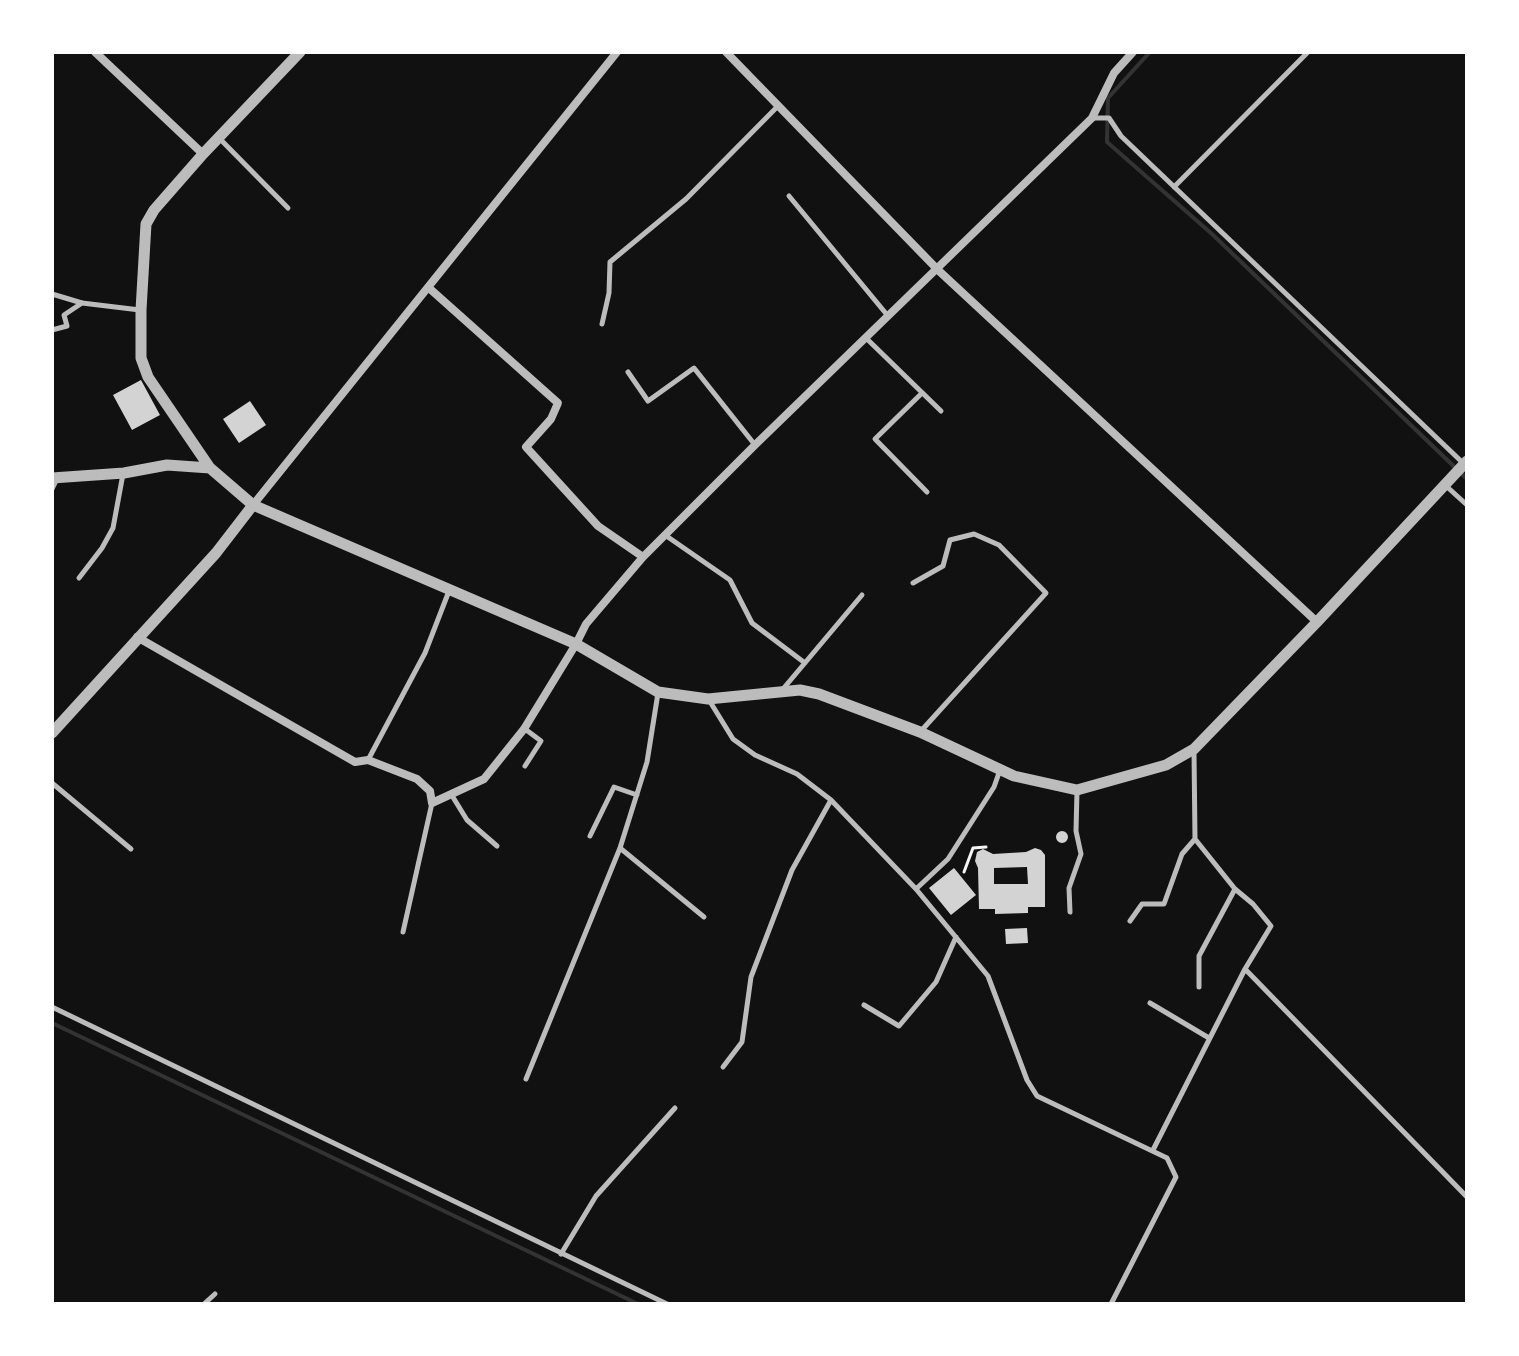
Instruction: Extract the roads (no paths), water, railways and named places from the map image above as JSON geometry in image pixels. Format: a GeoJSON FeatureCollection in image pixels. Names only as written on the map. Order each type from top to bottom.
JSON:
{"type":"FeatureCollection","features":[{"type":"Feature","properties":{"kind":"street"},"geometry":{"type":"LineString","coordinates":[[95,52],[203,154]]}},
{"type":"Feature","properties":{"kind":"street"},"geometry":{"type":"LineString","coordinates":[[300,52],[203,154],[154,210],[146,224],[141,358],[148,377],[210,468],[253,505],[576,644],[658,692],[708,699],[800,690],[819,694],[920,732],[1000,770],[1014,782],[1077,790],[1166,765],[1194,749],[1465,464]]}},
{"type":"Feature","properties":{"kind":"street"},"geometry":{"type":"LineString","coordinates":[[52,733],[216,553],[617,52]]}},
{"type":"Feature","properties":{"kind":"street"},"geometry":{"type":"LineString","coordinates":[[726,52],[938,270],[1317,622]]}},
{"type":"Feature","properties":{"kind":"street"},"geometry":{"type":"LineString","coordinates":[[137,637],[355,762],[368,760],[417,779],[430,791],[432,803],[484,779],[524,729],[586,624],[643,557],[1092,118],[1114,73],[1133,52]]}},
{"type":"Feature","properties":{"kind":"street"},"geometry":{"type":"LineString","coordinates":[[429,288],[558,403],[551,419],[526,447],[598,526],[643,557]]}},
{"type":"Feature","properties":{"kind":"street"},"geometry":{"type":"LineString","coordinates":[[54,482],[167,465],[210,468]]}},
{"type":"Feature","properties":{"kind":"lane"},"geometry":{"type":"LineString","coordinates":[[1174,187],[1308,52]]}},
{"type":"Feature","properties":{"kind":"lane"},"geometry":{"type":"LineString","coordinates":[[602,324],[609,293],[610,262],[686,199],[778,106]]}},
{"type":"Feature","properties":{"kind":"lane"},"geometry":{"type":"LineString","coordinates":[[1092,118],[1109,118],[1121,136],[1465,464]]}},
{"type":"Feature","properties":{"kind":"lane"},"geometry":{"type":"LineString","coordinates":[[220,138],[288,208]]}},
{"type":"Feature","properties":{"kind":"lane"},"geometry":{"type":"LineString","coordinates":[[789,196],[889,317]]}},
{"type":"Feature","properties":{"kind":"lane"},"geometry":{"type":"LineString","coordinates":[[52,294],[82,303],[141,310]]}},
{"type":"Feature","properties":{"kind":"lane"},"geometry":{"type":"LineString","coordinates":[[52,330],[67,326],[64,315],[82,303]]}},
{"type":"Feature","properties":{"kind":"lane"},"geometry":{"type":"LineString","coordinates":[[866,338],[941,411]]}},
{"type":"Feature","properties":{"kind":"lane"},"geometry":{"type":"LineString","coordinates":[[628,372],[648,401],[694,368],[755,445]]}},
{"type":"Feature","properties":{"kind":"lane"},"geometry":{"type":"LineString","coordinates":[[922,393],[875,439],[927,492]]}},
{"type":"Feature","properties":{"kind":"lane"},"geometry":{"type":"LineString","coordinates":[[79,578],[113,528],[124,473]]}},
{"type":"Feature","properties":{"kind":"lane"},"geometry":{"type":"LineString","coordinates":[[1449,481],[1467,505]]}},
{"type":"Feature","properties":{"kind":"lane"},"geometry":{"type":"LineString","coordinates":[[913,583],[943,566],[950,540],[974,534],[999,545],[1046,593],[920,732]]}},
{"type":"Feature","properties":{"kind":"lane"},"geometry":{"type":"LineString","coordinates":[[665,535],[730,580],[752,623],[805,663]]}},
{"type":"Feature","properties":{"kind":"lane"},"geometry":{"type":"LineString","coordinates":[[368,760],[425,653],[449,589]]}},
{"type":"Feature","properties":{"kind":"lane"},"geometry":{"type":"LineString","coordinates":[[782,691],[862,595]]}},
{"type":"Feature","properties":{"kind":"lane"},"geometry":{"type":"LineString","coordinates":[[526,1079],[620,848],[647,762],[658,692]]}},
{"type":"Feature","properties":{"kind":"lane"},"geometry":{"type":"LineString","coordinates":[[708,699],[733,739],[755,755],[797,774],[831,800],[916,889],[956,937],[988,976],[1027,1080],[1037,1096],[1167,1158],[1176,1177],[1111,1304]]}},
{"type":"Feature","properties":{"kind":"lane"},"geometry":{"type":"LineString","coordinates":[[524,729],[541,741],[525,766]]}},
{"type":"Feature","properties":{"kind":"lane"},"geometry":{"type":"LineString","coordinates":[[1153,1150],[1245,969],[1271,926],[1253,904],[1235,889],[1195,839],[1194,749]]}},
{"type":"Feature","properties":{"kind":"lane"},"geometry":{"type":"LineString","coordinates":[[916,889],[948,859],[994,787],[1000,770]]}},
{"type":"Feature","properties":{"kind":"lane"},"geometry":{"type":"LineString","coordinates":[[52,783],[131,849]]}},
{"type":"Feature","properties":{"kind":"lane"},"geometry":{"type":"LineString","coordinates":[[590,836],[614,787],[637,795]]}},
{"type":"Feature","properties":{"kind":"lane"},"geometry":{"type":"LineString","coordinates":[[1070,912],[1069,888],[1081,854],[1076,831],[1077,790]]}},
{"type":"Feature","properties":{"kind":"lane"},"geometry":{"type":"LineString","coordinates":[[451,794],[467,820],[497,846]]}},
{"type":"Feature","properties":{"kind":"lane"},"geometry":{"type":"LineString","coordinates":[[723,1067],[742,1042],[751,977],[792,870],[831,800]]}},
{"type":"Feature","properties":{"kind":"lane"},"geometry":{"type":"LineString","coordinates":[[403,932],[432,803]]}},
{"type":"Feature","properties":{"kind":"lane"},"geometry":{"type":"LineString","coordinates":[[1130,921],[1142,904],[1164,904],[1182,854],[1195,839]]}},
{"type":"Feature","properties":{"kind":"lane"},"geometry":{"type":"LineString","coordinates":[[620,848],[704,917]]}},
{"type":"Feature","properties":{"kind":"lane"},"geometry":{"type":"LineString","coordinates":[[1199,987],[1199,956],[1235,889]]}},
{"type":"Feature","properties":{"kind":"lane"},"geometry":{"type":"LineString","coordinates":[[864,1005],[899,1026],[936,982],[956,937]]}},
{"type":"Feature","properties":{"kind":"lane"},"geometry":{"type":"LineString","coordinates":[[1245,969],[1467,1197]]}},
{"type":"Feature","properties":{"kind":"lane"},"geometry":{"type":"LineString","coordinates":[[1150,1003],[1209,1038]]}},
{"type":"Feature","properties":{"kind":"lane"},"geometry":{"type":"LineString","coordinates":[[52,1007],[667,1304]]}},
{"type":"Feature","properties":{"kind":"lane"},"geometry":{"type":"LineString","coordinates":[[561,1254],[596,1196],[675,1108]]}},
{"type":"Feature","properties":{"kind":"lane"},"geometry":{"type":"LineString","coordinates":[[204,1304],[215,1294]]}},
{"type":"Feature","properties":{"kind":"waterway"},"geometry":{"type":"LineString","coordinates":[[1150,52],[1108,98],[1107,142],[1212,234],[1467,479]]}},
{"type":"Feature","properties":{"kind":"waterway"},"geometry":{"type":"LineString","coordinates":[[52,1023],[638,1304]]}}]}
